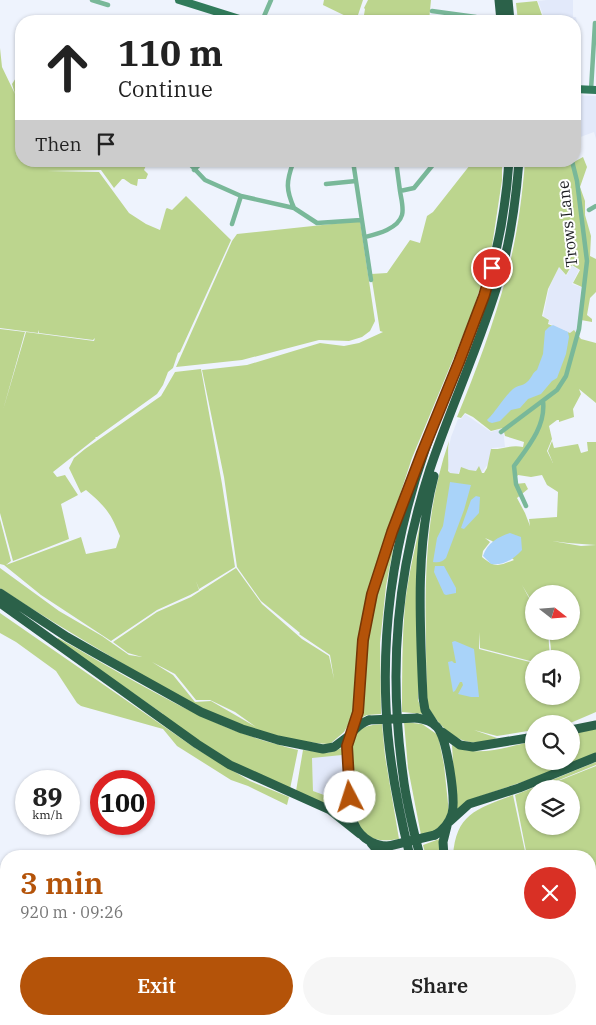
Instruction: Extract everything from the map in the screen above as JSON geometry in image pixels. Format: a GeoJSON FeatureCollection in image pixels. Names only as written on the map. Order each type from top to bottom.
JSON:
{"type":"FeatureCollection","features":[{"type":"Feature","properties":{"kind":"highway"},"geometry":{"type":"LineString","coordinates":[[499,0],[507,15]]}},
{"type":"Feature","properties":{"kind":"highway"},"geometry":{"type":"LineString","coordinates":[[503,15],[508,0]]}},
{"type":"Feature","properties":{"kind":"highway"},"geometry":{"type":"LineString","coordinates":[[360,834],[352,814],[347,749],[358,712],[363,640],[372,594],[392,532],[484,296],[492,268],[505,203],[508,167]]}},
{"type":"Feature","properties":{"kind":"highway"},"geometry":{"type":"LineString","coordinates":[[419,850],[403,776],[398,731],[396,693],[397,626],[402,577],[416,515],[431,467],[502,271],[515,205],[518,167]]}},
{"type":"Feature","properties":{"kind":"highway"},"geometry":{"type":"LineString","coordinates":[[444,850],[443,842],[453,805],[446,746],[437,727],[425,710],[423,698],[421,576],[425,516],[433,478],[464,378]]}},
{"type":"Feature","properties":{"kind":"highway"},"geometry":{"type":"LineString","coordinates":[[409,850],[394,778],[386,708],[387,623],[391,586],[404,519],[436,418]]}},
{"type":"Feature","properties":{"kind":"highway"},"geometry":{"type":"LineString","coordinates":[[0,593],[67,637],[201,712],[242,729],[311,747],[330,748],[351,734],[360,724],[369,720],[417,718],[437,727],[455,742],[468,747],[525,739]]}},
{"type":"Feature","properties":{"kind":"highway"},"geometry":{"type":"LineString","coordinates":[[0,603],[197,744],[230,765],[338,814],[360,834],[381,846],[388,846],[435,834],[469,804],[519,788],[596,757]]}},
{"type":"Feature","properties":{"kind":"highway"},"geometry":{"type":"LineString","coordinates":[[0,609],[44,638],[61,646]]}},
{"type":"Feature","properties":{"kind":"highway"},"geometry":{"type":"LineString","coordinates":[[580,729],[596,726]]}},
{"type":"Feature","properties":{"kind":"highway"},"geometry":{"type":"LineString","coordinates":[[370,841],[377,850]]}},
{"type":"Feature","properties":{"kind":"main road"},"geometry":{"type":"LineString","coordinates":[[179,0],[227,15]]}},
{"type":"Feature","properties":{"kind":"main road"},"geometry":{"type":"LineString","coordinates":[[581,89],[594,90]]}},
{"type":"Feature","properties":{"kind":"street"},"geometry":{"type":"LineString","coordinates":[[92,0],[108,6]]}},
{"type":"Feature","properties":{"kind":"street"},"geometry":{"type":"LineString","coordinates":[[265,15],[271,0]]}},
{"type":"Feature","properties":{"kind":"street"},"geometry":{"type":"LineString","coordinates":[[432,11],[461,15]]}},
{"type":"Feature","properties":{"kind":"street"},"geometry":{"type":"LineString","coordinates":[[594,90],[595,23]]}},
{"type":"Feature","properties":{"kind":"street"},"geometry":{"type":"LineString","coordinates":[[192,167],[205,180],[241,196],[294,208],[317,223],[361,220]]}},
{"type":"Feature","properties":{"kind":"street"},"geometry":{"type":"LineString","coordinates":[[194,170],[198,167]]}},
{"type":"Feature","properties":{"kind":"street"},"geometry":{"type":"LineString","coordinates":[[292,167],[288,177],[288,194],[294,208]]}},
{"type":"Feature","properties":{"kind":"street"},"geometry":{"type":"LineString","coordinates":[[354,167],[371,280]]}},
{"type":"Feature","properties":{"kind":"street"},"geometry":{"type":"LineString","coordinates":[[365,238],[380,233],[398,222],[403,214],[397,167]]}},
{"type":"Feature","properties":{"kind":"street"},"geometry":{"type":"LineString","coordinates":[[400,190],[414,188],[431,167]]}},
{"type":"Feature","properties":{"kind":"street","name":"Trows Lane"},"geometry":{"type":"LineString","coordinates":[[501,432],[557,390],[566,376],[580,321],[587,261],[573,167]]}},
{"type":"Feature","properties":{"kind":"street"},"geometry":{"type":"LineString","coordinates":[[326,184],[356,181]]}},
{"type":"Feature","properties":{"kind":"street"},"geometry":{"type":"LineString","coordinates":[[232,224],[241,196]]}},
{"type":"Feature","properties":{"kind":"street"},"geometry":{"type":"LineString","coordinates":[[589,210],[596,206]]}},
{"type":"Feature","properties":{"kind":"street"},"geometry":{"type":"LineString","coordinates":[[526,506],[516,484],[514,466],[527,448],[542,420],[543,401]]}},
{"type":"Feature","properties":{"kind":"shaded area"},"geometry":{"type":"Polygon","coordinates":[[[573,0],[573,15],[543,15],[538,1],[573,0]]]}},
{"type":"Feature","properties":{"kind":"shaded area"},"geometry":{"type":"Polygon","coordinates":[[[581,95],[596,96],[596,139],[594,132],[581,137],[581,95]]]}},
{"type":"Feature","properties":{"kind":"shaded area"},"geometry":{"type":"Polygon","coordinates":[[[572,266],[579,270],[572,284],[581,287],[580,312],[576,336],[548,323],[549,319],[543,317],[549,288],[559,267],[566,276],[572,266]]]}},
{"type":"Feature","properties":{"kind":"shaded area"},"geometry":{"type":"Polygon","coordinates":[[[465,414],[491,432],[503,428],[505,447],[492,448],[488,464],[482,472],[459,471],[458,477],[443,475],[451,437],[458,419],[461,419],[465,414]]]}},
{"type":"Feature","properties":{"kind":"shaded area"},"geometry":{"type":"Polygon","coordinates":[[[342,755],[346,811],[340,800],[313,791],[312,757],[342,755]]]}},
{"type":"Feature","properties":{"kind":"green space"},"geometry":{"type":"Polygon","coordinates":[[[324,0],[363,0],[358,15],[344,15],[323,5],[324,0]]]}},
{"type":"Feature","properties":{"kind":"green space"},"geometry":{"type":"Polygon","coordinates":[[[368,0],[431,0],[430,15],[364,15],[364,8],[368,0]]]}},
{"type":"Feature","properties":{"kind":"green space"},"geometry":{"type":"Polygon","coordinates":[[[537,1],[542,15],[517,15],[516,3],[537,1]]]}},
{"type":"Feature","properties":{"kind":"green space"},"geometry":{"type":"Polygon","coordinates":[[[0,48],[2,67],[15,94],[15,167],[145,167],[144,170],[148,174],[146,179],[138,179],[137,186],[122,179],[114,188],[101,170],[47,171],[99,172],[129,213],[160,230],[166,209],[172,210],[186,196],[231,240],[178,353],[173,368],[168,372],[157,394],[95,437],[53,472],[57,477],[65,475],[78,495],[61,504],[69,539],[13,561],[0,513],[0,329],[25,332],[3,410],[26,332],[94,341],[95,338],[93,340],[39,333],[39,330],[38,333],[0,328],[0,48]]]}},
{"type":"Feature","properties":{"kind":"green space"},"geometry":{"type":"Polygon","coordinates":[[[15,79],[15,94],[12,84],[15,79]]]}},
{"type":"Feature","properties":{"kind":"green space"},"geometry":{"type":"Polygon","coordinates":[[[583,157],[587,167],[580,187],[585,201],[585,215],[591,236],[590,256],[596,259],[596,292],[590,298],[587,315],[592,319],[592,322],[581,320],[582,287],[573,283],[580,270],[572,265],[566,275],[559,267],[548,289],[542,316],[549,320],[548,324],[570,333],[574,330],[581,339],[596,343],[596,403],[579,389],[581,394],[573,409],[574,417],[559,422],[557,420],[549,426],[552,439],[547,451],[553,463],[548,451],[552,441],[554,448],[578,444],[581,453],[588,451],[587,442],[596,442],[596,545],[596,712],[580,719],[580,715],[525,715],[525,731],[497,736],[474,730],[497,738],[475,743],[465,741],[447,731],[427,705],[426,572],[433,506],[439,473],[449,441],[448,471],[459,474],[461,467],[476,471],[479,466],[482,473],[484,473],[491,449],[514,446],[523,447],[524,442],[505,436],[503,428],[491,431],[465,413],[461,418],[457,417],[496,311],[514,246],[524,167],[581,167],[581,158],[583,157]],[[518,475],[514,480],[515,484],[525,483],[528,489],[517,498],[530,526],[529,519],[557,517],[558,492],[547,485],[542,475],[531,477],[518,475]],[[485,538],[490,542],[483,551],[482,557],[486,561],[497,565],[514,560],[492,541],[485,538]],[[552,541],[581,546],[596,545],[552,541]],[[522,585],[525,590],[525,640],[549,640],[549,650],[525,650],[525,660],[480,648],[479,632],[479,649],[525,661],[525,705],[580,705],[580,650],[551,650],[550,640],[580,640],[580,585],[525,585],[525,590],[522,585]]]}},
{"type":"Feature","properties":{"kind":"green space"},"geometry":{"type":"Polygon","coordinates":[[[468,167],[502,167],[502,180],[492,246],[481,285],[471,316],[412,458],[366,598],[361,622],[352,718],[344,732],[330,744],[300,741],[271,734],[215,714],[136,671],[0,588],[0,568],[59,611],[102,636],[129,655],[142,657],[128,653],[113,642],[157,612],[191,597],[236,568],[262,604],[302,639],[329,656],[334,679],[330,655],[299,634],[261,601],[237,567],[224,477],[202,370],[247,365],[320,343],[344,346],[359,343],[383,332],[380,331],[371,274],[387,273],[410,240],[420,243],[427,216],[433,212],[468,167]],[[152,662],[173,675],[195,702],[211,701],[256,727],[235,712],[210,700],[196,700],[175,674],[152,662]]]}},
{"type":"Feature","properties":{"kind":"green space"},"geometry":{"type":"Polygon","coordinates":[[[360,221],[375,321],[370,331],[362,337],[349,341],[319,340],[242,360],[176,367],[232,241],[237,234],[360,221]]]}},
{"type":"Feature","properties":{"kind":"green space"},"geometry":{"type":"Polygon","coordinates":[[[201,369],[235,567],[199,589],[196,581],[199,590],[157,610],[111,641],[41,595],[4,565],[0,564],[0,519],[11,561],[6,565],[81,537],[86,554],[116,548],[120,536],[110,515],[86,490],[81,493],[69,468],[74,458],[85,449],[161,396],[175,372],[201,369]]]}},
{"type":"Feature","properties":{"kind":"green space"},"geometry":{"type":"Polygon","coordinates":[[[425,502],[418,700],[423,714],[402,712],[402,672],[405,604],[425,502]]]}},
{"type":"Feature","properties":{"kind":"green space"},"geometry":{"type":"Polygon","coordinates":[[[399,518],[386,586],[380,643],[381,714],[367,715],[359,719],[365,646],[373,600],[399,518]]]}},
{"type":"Feature","properties":{"kind":"green space"},"geometry":{"type":"Polygon","coordinates":[[[0,613],[195,748],[250,781],[289,797],[287,805],[231,780],[177,746],[163,729],[81,706],[77,703],[56,671],[16,642],[0,633],[0,613]]]}},
{"type":"Feature","properties":{"kind":"green space"},"geometry":{"type":"Polygon","coordinates":[[[58,638],[200,716],[240,733],[298,750],[290,789],[246,770],[207,748],[162,717],[163,714],[57,640],[58,638]]]}},
{"type":"Feature","properties":{"kind":"green space"},"geometry":{"type":"Polygon","coordinates":[[[404,722],[422,724],[438,735],[444,765],[449,813],[441,826],[429,834],[421,835],[408,768],[404,722]]]}},
{"type":"Feature","properties":{"kind":"green space"},"geometry":{"type":"Polygon","coordinates":[[[382,724],[385,756],[399,839],[392,840],[379,840],[369,836],[360,827],[356,820],[352,778],[351,745],[354,735],[364,727],[382,724]]]}},
{"type":"Feature","properties":{"kind":"green space"},"geometry":{"type":"Polygon","coordinates":[[[596,729],[596,753],[580,760],[580,732],[596,729]]]}},
{"type":"Feature","properties":{"kind":"green space"},"geometry":{"type":"Polygon","coordinates":[[[525,743],[525,770],[557,770],[478,797],[456,810],[452,745],[471,751],[503,748],[525,743]]]}},
{"type":"Feature","properties":{"kind":"green space"},"geometry":{"type":"Polygon","coordinates":[[[342,748],[342,755],[312,758],[313,791],[324,795],[328,782],[338,782],[340,800],[347,814],[296,791],[303,750],[328,753],[342,748]]]}},
{"type":"Feature","properties":{"kind":"green space"},"geometry":{"type":"Polygon","coordinates":[[[596,762],[596,765],[559,780],[552,780],[580,770],[596,762]]]}},
{"type":"Feature","properties":{"kind":"green space"},"geometry":{"type":"Polygon","coordinates":[[[596,766],[596,850],[526,850],[515,795],[525,791],[525,835],[580,835],[580,780],[561,780],[596,766]]]}},
{"type":"Feature","properties":{"kind":"green space"},"geometry":{"type":"Polygon","coordinates":[[[513,795],[525,850],[454,850],[459,830],[464,821],[489,804],[513,795]]]}},
{"type":"Feature","properties":{"kind":"green space"},"geometry":{"type":"Polygon","coordinates":[[[442,838],[442,850],[424,850],[423,845],[442,838]]]}},
{"type":"Feature","properties":{"kind":"water"},"geometry":{"type":"Polygon","coordinates":[[[553,325],[568,332],[569,337],[566,354],[557,378],[541,394],[528,399],[520,408],[511,410],[500,421],[489,422],[487,420],[509,393],[529,380],[537,370],[543,354],[545,331],[553,325]]]}},
{"type":"Feature","properties":{"kind":"water"},"geometry":{"type":"Polygon","coordinates":[[[450,482],[471,485],[446,558],[440,562],[433,562],[437,538],[443,526],[450,482]]]}},
{"type":"Feature","properties":{"kind":"water"},"geometry":{"type":"Polygon","coordinates":[[[476,496],[480,497],[479,513],[464,529],[461,528],[471,500],[476,496]]]}},
{"type":"Feature","properties":{"kind":"water"},"geometry":{"type":"Polygon","coordinates":[[[510,533],[521,537],[522,550],[508,561],[500,564],[491,564],[483,556],[487,547],[497,539],[510,533]]]}},
{"type":"Feature","properties":{"kind":"water"},"geometry":{"type":"Polygon","coordinates":[[[435,566],[444,566],[456,588],[456,593],[444,594],[434,572],[435,566]]]}},
{"type":"Feature","properties":{"kind":"water"},"geometry":{"type":"Polygon","coordinates":[[[455,641],[474,649],[479,697],[458,694],[463,685],[462,682],[453,692],[448,662],[456,663],[452,642],[455,641]]]}},
{"type":"Feature","properties":{"kind":"route"},"geometry":{"type":"LineString","coordinates":[[350,797],[347,746],[358,712],[363,640],[372,594],[392,532],[459,362],[484,296],[492,268]]}}]}
